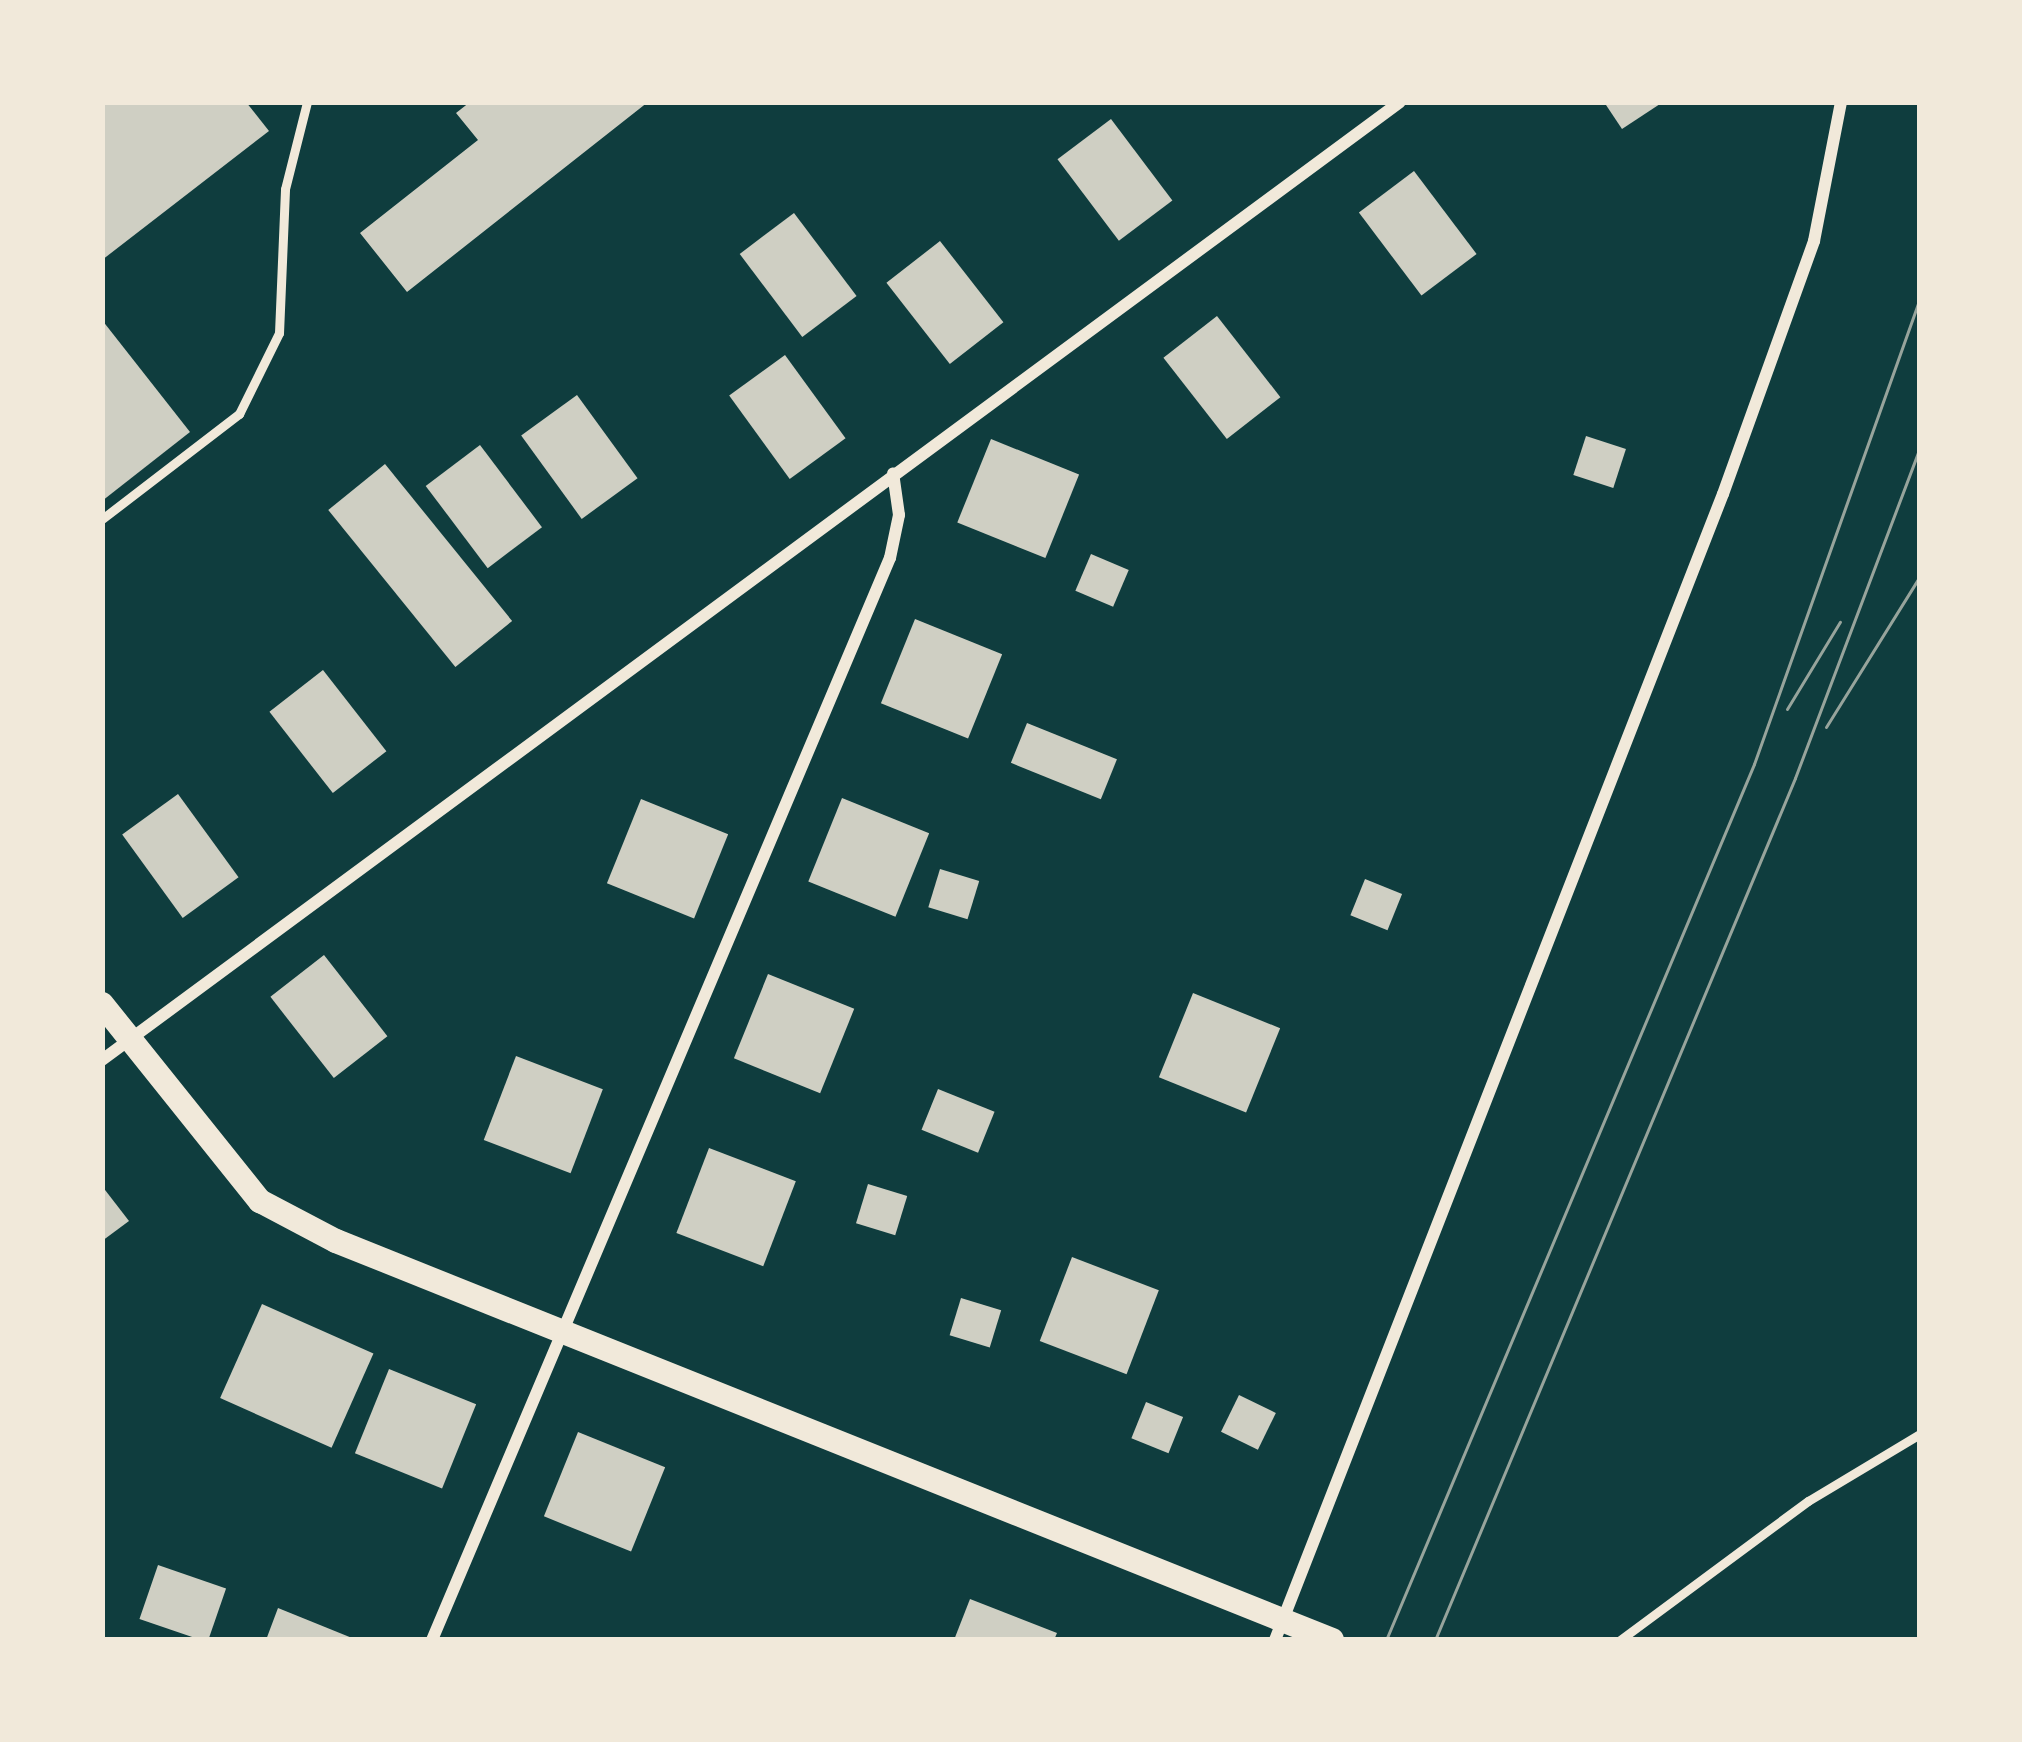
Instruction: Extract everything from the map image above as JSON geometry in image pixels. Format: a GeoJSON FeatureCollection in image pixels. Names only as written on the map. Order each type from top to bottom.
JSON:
{"type":"FeatureCollection","features":[{"type":"Feature","properties":{"kind":"main road"},"geometry":{"type":"LineString","coordinates":[[102,1004],[260,1201],[336,1241],[559,1327],[1279,1629],[1331,1640]]}},
{"type":"Feature","properties":{"kind":"street"},"geometry":{"type":"LineString","coordinates":[[102,1060],[1400,102]]}},
{"type":"Feature","properties":{"kind":"street"},"geometry":{"type":"LineString","coordinates":[[1279,1629],[1731,473],[1814,241],[1841,102]]}},
{"type":"Feature","properties":{"kind":"street"},"geometry":{"type":"LineString","coordinates":[[432,1640],[559,1327],[890,558],[898,515],[893,473]]}},
{"type":"Feature","properties":{"kind":"lane"},"geometry":{"type":"LineString","coordinates":[[102,519],[239,414],[279,333],[285,189],[307,102]]}},
{"type":"Feature","properties":{"kind":"lane"},"geometry":{"type":"LineString","coordinates":[[1620,1640],[1808,1501],[1920,1434]]}},
{"type":"Feature","properties":{"kind":"building"},"geometry":{"type":"Polygon","coordinates":[[[102,102],[246,102],[269,131],[102,260],[102,102]]]}},
{"type":"Feature","properties":{"kind":"building"},"geometry":{"type":"Polygon","coordinates":[[[470,102],[648,102],[407,292],[360,233],[478,140],[456,113],[470,102]]]}},
{"type":"Feature","properties":{"kind":"building"},"geometry":{"type":"Polygon","coordinates":[[[1604,102],[1663,102],[1622,129],[1604,102]]]}},
{"type":"Feature","properties":{"kind":"building"},"geometry":{"type":"Polygon","coordinates":[[[1111,119],[1172,200],[1119,241],[1057,159],[1111,119]]]}},
{"type":"Feature","properties":{"kind":"building"},"geometry":{"type":"Polygon","coordinates":[[[1414,171],[1477,254],[1421,296],[1359,213],[1414,171]]]}},
{"type":"Feature","properties":{"kind":"building"},"geometry":{"type":"Polygon","coordinates":[[[794,213],[857,296],[802,337],[740,254],[794,213]]]}},
{"type":"Feature","properties":{"kind":"building"},"geometry":{"type":"Polygon","coordinates":[[[940,241],[1003,322],[950,364],[886,283],[940,241]]]}},
{"type":"Feature","properties":{"kind":"building"},"geometry":{"type":"Polygon","coordinates":[[[1217,316],[1280,397],[1227,439],[1163,358],[1217,316]]]}},
{"type":"Feature","properties":{"kind":"building"},"geometry":{"type":"Polygon","coordinates":[[[102,320],[190,432],[102,501],[102,320]]]}},
{"type":"Feature","properties":{"kind":"building"},"geometry":{"type":"Polygon","coordinates":[[[785,355],[846,438],[790,479],[729,396],[785,355]]]}},
{"type":"Feature","properties":{"kind":"building"},"geometry":{"type":"Polygon","coordinates":[[[577,395],[638,478],[582,519],[521,436],[577,395]]]}},
{"type":"Feature","properties":{"kind":"building"},"geometry":{"type":"Polygon","coordinates":[[[1586,436],[1626,449],[1613,488],[1573,475],[1586,436]]]}},
{"type":"Feature","properties":{"kind":"building"},"geometry":{"type":"Polygon","coordinates":[[[991,439],[1079,475],[1045,558],[957,522],[991,439]]]}},
{"type":"Feature","properties":{"kind":"building"},"geometry":{"type":"Polygon","coordinates":[[[480,445],[542,527],[488,568],[426,486],[480,445]]]}},
{"type":"Feature","properties":{"kind":"building"},"geometry":{"type":"Polygon","coordinates":[[[385,464],[512,621],[455,667],[328,510],[385,464]]]}},
{"type":"Feature","properties":{"kind":"building"},"geometry":{"type":"Polygon","coordinates":[[[1091,554],[1129,570],[1113,607],[1075,591],[1091,554]]]}},
{"type":"Feature","properties":{"kind":"building"},"geometry":{"type":"Polygon","coordinates":[[[915,619],[1002,654],[968,739],[881,703],[915,619]]]}},
{"type":"Feature","properties":{"kind":"building"},"geometry":{"type":"Polygon","coordinates":[[[323,670],[386,751],[333,793],[269,712],[323,670]]]}},
{"type":"Feature","properties":{"kind":"building"},"geometry":{"type":"Polygon","coordinates":[[[1027,723],[1117,759],[1101,799],[1011,763],[1027,723]]]}},
{"type":"Feature","properties":{"kind":"building"},"geometry":{"type":"Polygon","coordinates":[[[178,794],[239,877],[183,918],[122,835],[178,794]]]}},
{"type":"Feature","properties":{"kind":"building"},"geometry":{"type":"Polygon","coordinates":[[[842,798],[929,833],[895,917],[808,881],[842,798]]]}},
{"type":"Feature","properties":{"kind":"building"},"geometry":{"type":"Polygon","coordinates":[[[641,799],[728,834],[694,919],[607,883],[641,799]]]}},
{"type":"Feature","properties":{"kind":"building"},"geometry":{"type":"Polygon","coordinates":[[[940,869],[979,881],[968,919],[928,907],[940,869]]]}},
{"type":"Feature","properties":{"kind":"building"},"geometry":{"type":"Polygon","coordinates":[[[1365,879],[1402,894],[1387,930],[1350,915],[1365,879]]]}},
{"type":"Feature","properties":{"kind":"building"},"geometry":{"type":"Polygon","coordinates":[[[324,955],[387,1036],[334,1078],[270,997],[324,955]]]}},
{"type":"Feature","properties":{"kind":"building"},"geometry":{"type":"Polygon","coordinates":[[[768,974],[854,1009],[820,1093],[734,1058],[768,974]]]}},
{"type":"Feature","properties":{"kind":"building"},"geometry":{"type":"Polygon","coordinates":[[[1193,993],[1280,1028],[1246,1113],[1159,1077],[1193,993]]]}},
{"type":"Feature","properties":{"kind":"building"},"geometry":{"type":"Polygon","coordinates":[[[516,1056],[603,1089],[571,1173],[484,1140],[516,1056]]]}},
{"type":"Feature","properties":{"kind":"building"},"geometry":{"type":"Polygon","coordinates":[[[938,1089],[995,1112],[978,1153],[922,1130],[938,1089]]]}},
{"type":"Feature","properties":{"kind":"building"},"geometry":{"type":"Polygon","coordinates":[[[709,1148],[796,1181],[763,1266],[676,1233],[709,1148]]]}},
{"type":"Feature","properties":{"kind":"building"},"geometry":{"type":"Polygon","coordinates":[[[868,1184],[907,1196],[895,1235],[856,1223],[868,1184]]]}},
{"type":"Feature","properties":{"kind":"building"},"geometry":{"type":"Polygon","coordinates":[[[102,1186],[129,1221],[102,1241],[102,1186]]]}},
{"type":"Feature","properties":{"kind":"building"},"geometry":{"type":"Polygon","coordinates":[[[1072,1257],[1159,1290],[1127,1374],[1040,1341],[1072,1257]]]}},
{"type":"Feature","properties":{"kind":"building"},"geometry":{"type":"Polygon","coordinates":[[[961,1298],[1001,1310],[990,1348],[950,1335],[961,1298]]]}},
{"type":"Feature","properties":{"kind":"building"},"geometry":{"type":"Polygon","coordinates":[[[262,1304],[373,1354],[332,1448],[220,1398],[262,1304]]]}},
{"type":"Feature","properties":{"kind":"building"},"geometry":{"type":"Polygon","coordinates":[[[389,1369],[476,1404],[442,1489],[355,1453],[389,1369]]]}},
{"type":"Feature","properties":{"kind":"building"},"geometry":{"type":"Polygon","coordinates":[[[1239,1395],[1276,1413],[1258,1450],[1221,1432],[1239,1395]]]}},
{"type":"Feature","properties":{"kind":"building"},"geometry":{"type":"Polygon","coordinates":[[[1146,1402],[1183,1417],[1168,1453],[1131,1438],[1146,1402]]]}},
{"type":"Feature","properties":{"kind":"building"},"geometry":{"type":"Polygon","coordinates":[[[578,1432],[665,1467],[631,1552],[544,1516],[578,1432]]]}},
{"type":"Feature","properties":{"kind":"building"},"geometry":{"type":"Polygon","coordinates":[[[158,1565],[226,1588],[208,1640],[139,1619],[158,1565]]]}},
{"type":"Feature","properties":{"kind":"building"},"geometry":{"type":"Polygon","coordinates":[[[970,1599],[1057,1633],[1054,1640],[954,1640],[970,1599]]]}},
{"type":"Feature","properties":{"kind":"building"},"geometry":{"type":"Polygon","coordinates":[[[278,1608],[357,1640],[266,1640],[278,1608]]]}},
{"type":"Feature","properties":{"kind":"tram line"},"geometry":{"type":"LineString","coordinates":[[1386,1640],[1754,764],[1920,297]]}},
{"type":"Feature","properties":{"kind":"tram line"},"geometry":{"type":"LineString","coordinates":[[1435,1640],[1795,778],[1920,447]]}},
{"type":"Feature","properties":{"kind":"tram line"},"geometry":{"type":"LineString","coordinates":[[1826,727],[1920,576]]}},
{"type":"Feature","properties":{"kind":"tram line"},"geometry":{"type":"LineString","coordinates":[[1787,709],[1840,622]]}}]}
